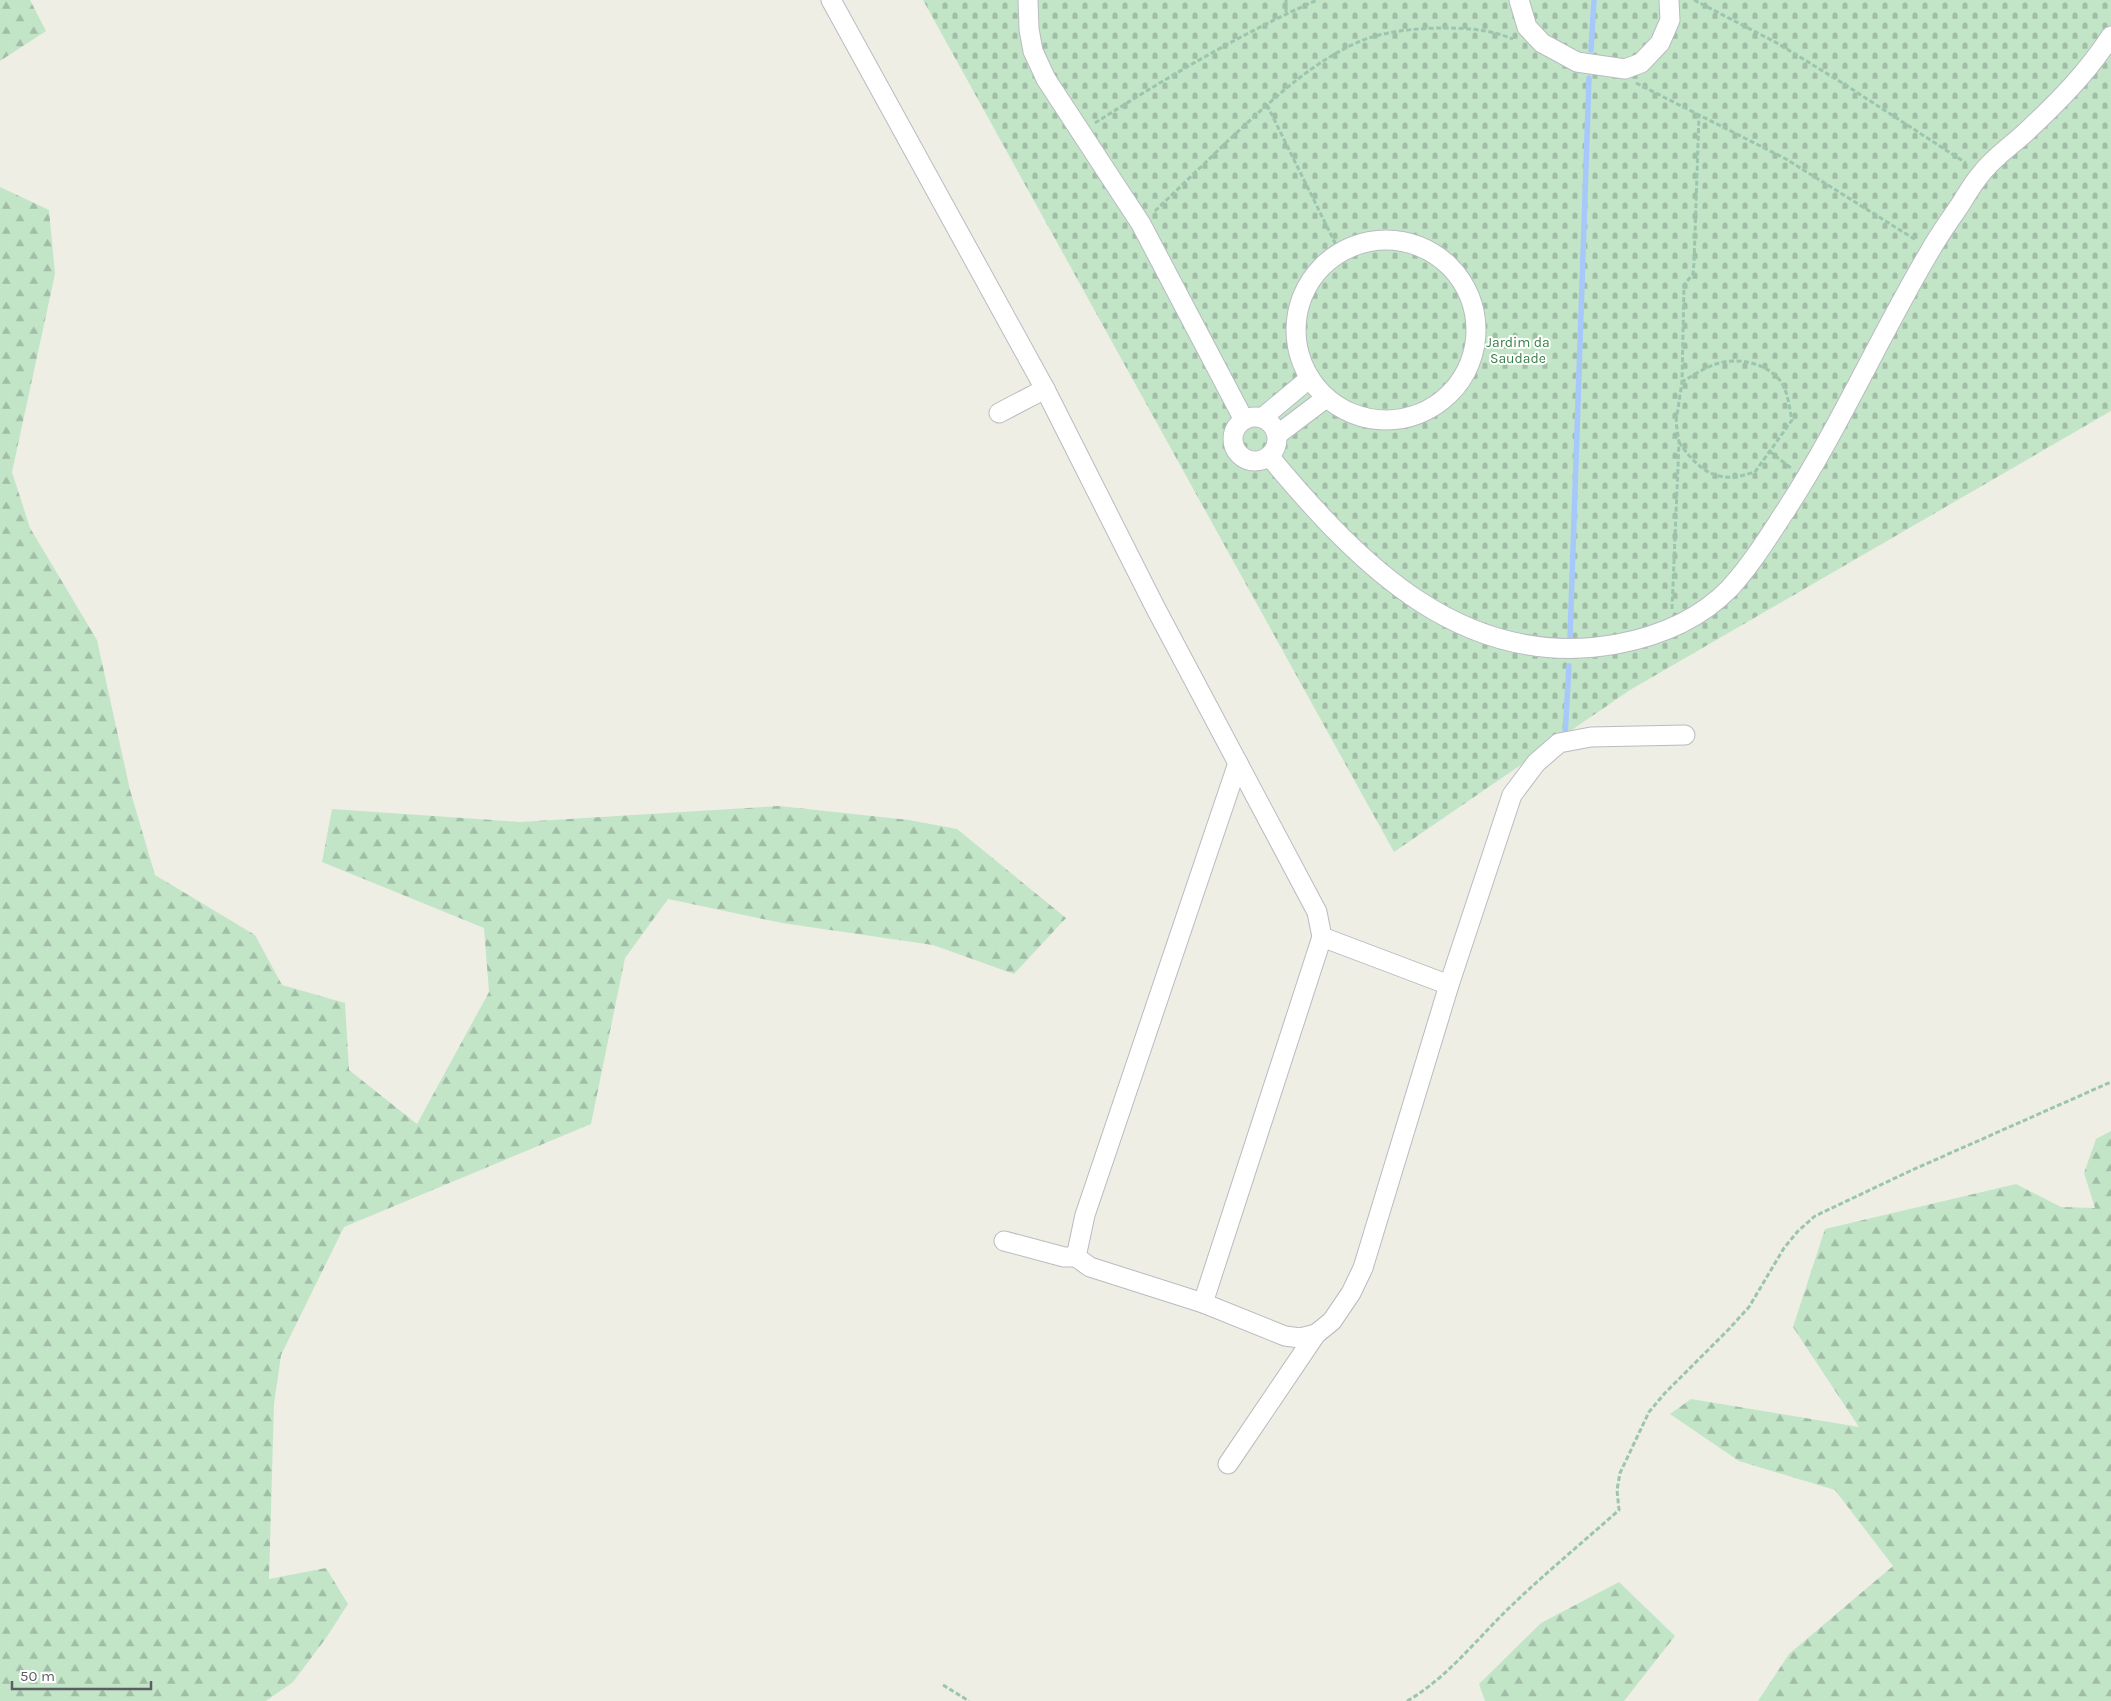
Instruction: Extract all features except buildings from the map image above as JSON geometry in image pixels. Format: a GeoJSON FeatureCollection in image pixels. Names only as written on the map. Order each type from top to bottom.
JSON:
{"type":"FeatureCollection","features":[{"type":"Feature","properties":{"kind":"street"},"geometry":{"type":"LineString","coordinates":[[831,0],[1044,390],[1155,607],[1317,912],[1322,937],[1203,1303]]}},
{"type":"Feature","properties":{"kind":"street"},"geometry":{"type":"LineString","coordinates":[[1028,0],[1029,29],[1033,51],[1046,79],[1141,224],[1253,419],[1272,424],[1277,435],[1276,447],[1264,460],[1246,460],[1237,452],[1234,446],[1234,434],[1239,424],[1253,419],[1310,378]]}},
{"type":"Feature","properties":{"kind":"street"},"geometry":{"type":"LineString","coordinates":[[1518,0],[1527,27],[1542,43],[1577,62],[1615,69],[1625,69],[1640,63],[1660,43],[1670,20],[1669,0]]}},
{"type":"Feature","properties":{"kind":"street"},"geometry":{"type":"LineString","coordinates":[[1269,456],[1314,510],[1396,586],[1428,608],[1468,628],[1506,641],[1550,648],[1580,649],[1641,640],[1671,629],[1692,618],[1730,588],[1752,561],[1806,479],[1931,250],[1981,173],[2065,96],[2092,65],[2111,36]]}},
{"type":"Feature","properties":{"kind":"street"},"geometry":{"type":"LineString","coordinates":[[1387,240],[1412,244],[1434,254],[1453,270],[1467,290],[1474,313],[1476,338],[1470,362],[1458,384],[1440,401],[1419,414],[1395,420],[1370,419],[1346,411],[1326,398],[1310,378],[1299,357],[1295,333],[1298,309],[1306,287],[1321,267],[1340,252],[1363,243],[1387,240]]}},
{"type":"Feature","properties":{"kind":"street"},"geometry":{"type":"LineString","coordinates":[[998,413],[1044,390]]}},
{"type":"Feature","properties":{"kind":"street"},"geometry":{"type":"LineString","coordinates":[[1277,435],[1326,398]]}},
{"type":"Feature","properties":{"kind":"street"},"geometry":{"type":"LineString","coordinates":[[1228,1464],[1316,1334],[1332,1321],[1352,1293],[1363,1268],[1449,985],[1512,795],[1536,763],[1559,743],[1591,737],[1685,735]]}},
{"type":"Feature","properties":{"kind":"street"},"geometry":{"type":"LineString","coordinates":[[1076,1257],[1080,1231],[1085,1215],[1238,763]]}},
{"type":"Feature","properties":{"kind":"street"},"geometry":{"type":"LineString","coordinates":[[1322,937],[1449,985]]}},
{"type":"Feature","properties":{"kind":"street"},"geometry":{"type":"LineString","coordinates":[[1004,1241],[1064,1258],[1076,1257],[1090,1268],[1203,1303],[1285,1336],[1300,1338],[1316,1334]]}},
{"type":"Feature","properties":{"kind":"path"},"geometry":{"type":"LineString","coordinates":[[1286,0],[1286,14]]}},
{"type":"Feature","properties":{"kind":"path"},"geometry":{"type":"LineString","coordinates":[[1080,132],[1139,96],[1286,14],[1317,0]]}},
{"type":"Feature","properties":{"kind":"path"},"geometry":{"type":"LineString","coordinates":[[1694,0],[1777,43],[1828,73],[1981,173]]}},
{"type":"Feature","properties":{"kind":"path"},"geometry":{"type":"LineString","coordinates":[[1141,224],[1296,80],[1330,57],[1358,42],[1385,34],[1425,28],[1459,28],[1494,32],[1528,45],[1537,46],[1542,43]]}},
{"type":"Feature","properties":{"kind":"path"},"geometry":{"type":"LineString","coordinates":[[1615,69],[1628,79],[1786,159],[1931,250]]}},
{"type":"Feature","properties":{"kind":"path"},"geometry":{"type":"LineString","coordinates":[[1267,105],[1340,252]]}},
{"type":"Feature","properties":{"kind":"path"},"geometry":{"type":"LineString","coordinates":[[1671,629],[1679,442],[1676,422],[1682,382],[1684,285],[1693,274],[1694,263],[1699,114]]}},
{"type":"Feature","properties":{"kind":"path"},"geometry":{"type":"LineString","coordinates":[[1679,442],[1690,458],[1711,474],[1731,478],[1755,472],[1792,420],[1788,397],[1778,378],[1755,364],[1738,361],[1716,364],[1682,382]]}},
{"type":"Feature","properties":{"kind":"path"},"geometry":{"type":"LineString","coordinates":[[1770,451],[1806,479]]}},
{"type":"Feature","properties":{"kind":"path"},"geometry":{"type":"LineString","coordinates":[[1407,1701],[1462,1658],[1510,1607],[1619,1510],[1617,1490],[1620,1473],[1649,1412],[1664,1392],[1729,1330],[1749,1306],[1784,1248],[1798,1231],[1815,1216],[1910,1171],[2111,1082]]}},
{"type":"Feature","properties":{"kind":"path"},"geometry":{"type":"LineString","coordinates":[[943,1685],[969,1701]]}},
{"type":"Feature","properties":{"kind":"green space"},"geometry":{"type":"Polygon","coordinates":[[[0,0],[30,0],[46,31],[0,61],[0,0]]]}},
{"type":"Feature","properties":{"kind":"green space","name":"Jardim da Saudade"},"geometry":{"type":"Polygon","coordinates":[[[923,0],[2111,0],[2111,411],[1630,690],[1394,852],[923,0]]]}},
{"type":"Feature","properties":{"kind":"green space"},"geometry":{"type":"Polygon","coordinates":[[[0,187],[49,210],[55,274],[12,472],[30,528],[97,640],[130,790],[155,875],[255,935],[282,985],[345,1003],[349,1070],[417,1124],[489,992],[484,928],[322,862],[332,809],[520,822],[779,806],[909,820],[957,829],[1066,918],[1014,974],[933,945],[782,923],[668,899],[625,958],[591,1124],[344,1227],[281,1355],[274,1404],[269,1579],[326,1568],[348,1604],[326,1638],[293,1682],[266,1701],[0,1701],[0,187]]]}},
{"type":"Feature","properties":{"kind":"green space"},"geometry":{"type":"Polygon","coordinates":[[[2111,1131],[2111,1701],[1758,1701],[1789,1654],[1893,1566],[1835,1490],[1739,1461],[1670,1414],[1691,1399],[1859,1427],[1793,1327],[1825,1229],[2016,1184],[2061,1207],[2095,1208],[2084,1173],[2096,1139],[2111,1131]]]}},
{"type":"Feature","properties":{"kind":"green space"},"geometry":{"type":"Polygon","coordinates":[[[1619,1582],[1675,1636],[1624,1701],[1485,1701],[1479,1684],[1541,1623],[1619,1582]]]}},
{"type":"Feature","properties":{"kind":"waterway"},"geometry":{"type":"LineString","coordinates":[[1591,50],[1594,0]]}},
{"type":"Feature","properties":{"kind":"waterway"},"geometry":{"type":"LineString","coordinates":[[1570,638],[1589,78]]}},
{"type":"Feature","properties":{"kind":"waterway"},"geometry":{"type":"LineString","coordinates":[[1565,735],[1569,666]]}}]}
